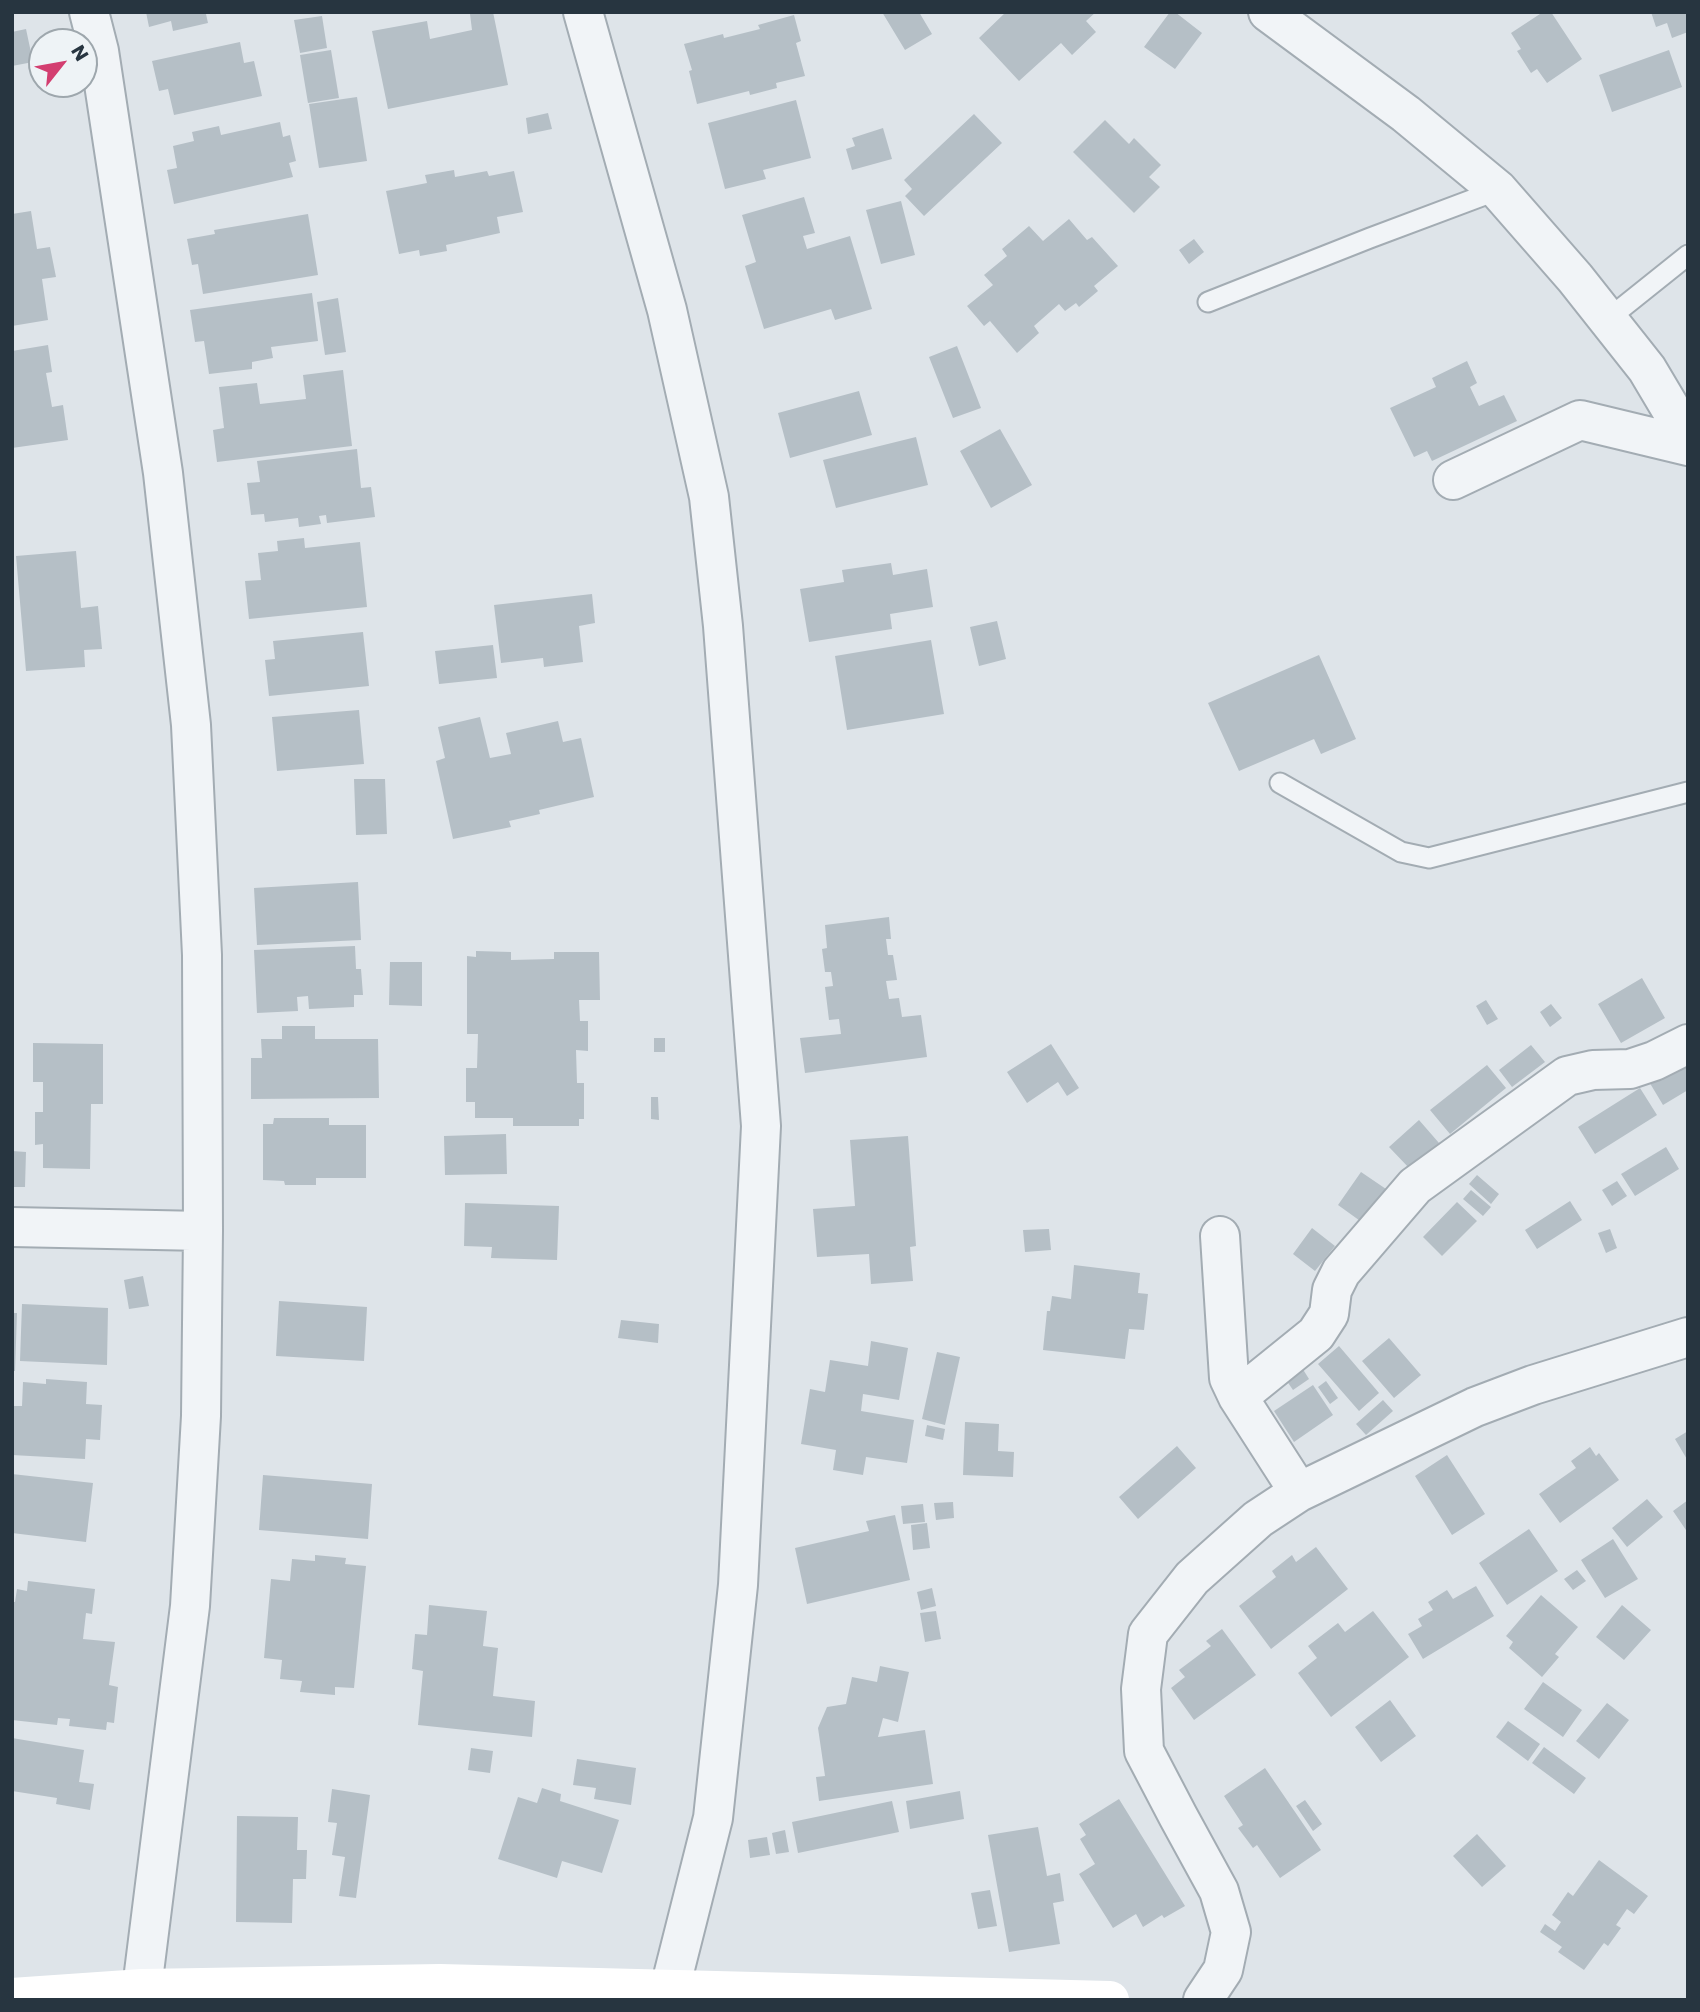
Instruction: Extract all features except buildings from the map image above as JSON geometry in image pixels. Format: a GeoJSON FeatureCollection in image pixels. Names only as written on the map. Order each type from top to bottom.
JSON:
{"type":"FeatureCollection","features":[{"type":"Feature","properties":{"kind":"street"},"geometry":{"type":"LineString","coordinates":[[89,12],[99,51],[161,459],[191,725],[202,955],[201,1416],[190,1606],[142,1988]]}},
{"type":"Feature","properties":{"kind":"street"},"geometry":{"type":"LineString","coordinates":[[583,12],[667,310],[709,497],[723,626],[761,1126],[738,1584],[713,1818],[669,1994]]}},
{"type":"Feature","properties":{"kind":"street"},"geometry":{"type":"LineString","coordinates":[[1268,12],[1406,114],[1498,190],[1608,318],[1647,369],[1688,438]]}},
{"type":"Feature","properties":{"kind":"street"},"geometry":{"type":"LineString","coordinates":[[1647,369],[1688,383]]}},
{"type":"Feature","properties":{"kind":"street"},"geometry":{"type":"LineString","coordinates":[[1453,480],[1580,420],[1688,446]]}},
{"type":"Feature","properties":{"kind":"street"},"geometry":{"type":"LineString","coordinates":[[1238,1397],[1316,1334],[1329,1314],[1332,1290],[1340,1272],[1415,1186],[1567,1076],[1593,1070],[1630,1069],[1654,1061],[1688,1044]]}},
{"type":"Feature","properties":{"kind":"street"},"geometry":{"type":"LineString","coordinates":[[12,1227],[203,1231]]}},
{"type":"Feature","properties":{"kind":"street"},"geometry":{"type":"LineString","coordinates":[[1220,1236],[1229,1378],[1238,1397],[1299,1492]]}},
{"type":"Feature","properties":{"kind":"street"},"geometry":{"type":"LineString","coordinates":[[1203,2000],[1223,1970],[1231,1931],[1219,1891],[1144,1751],[1141,1689],[1148,1634],[1192,1578],[1258,1519],[1299,1492],[1475,1407],[1533,1385],[1688,1337]]}},
{"type":"Feature","properties":{"kind":"street"},"geometry":{"type":"LineString","coordinates":[[12,1997],[142,1988],[1110,2000]]}},
{"type":"Feature","properties":{"kind":"lane"},"geometry":{"type":"LineString","coordinates":[[1208,302],[1498,190]]}},
{"type":"Feature","properties":{"kind":"lane"},"geometry":{"type":"LineString","coordinates":[[1608,318],[1688,255]]}},
{"type":"Feature","properties":{"kind":"lane"},"geometry":{"type":"LineString","coordinates":[[1280,783],[1401,852],[1429,858],[1688,792]]}}]}
